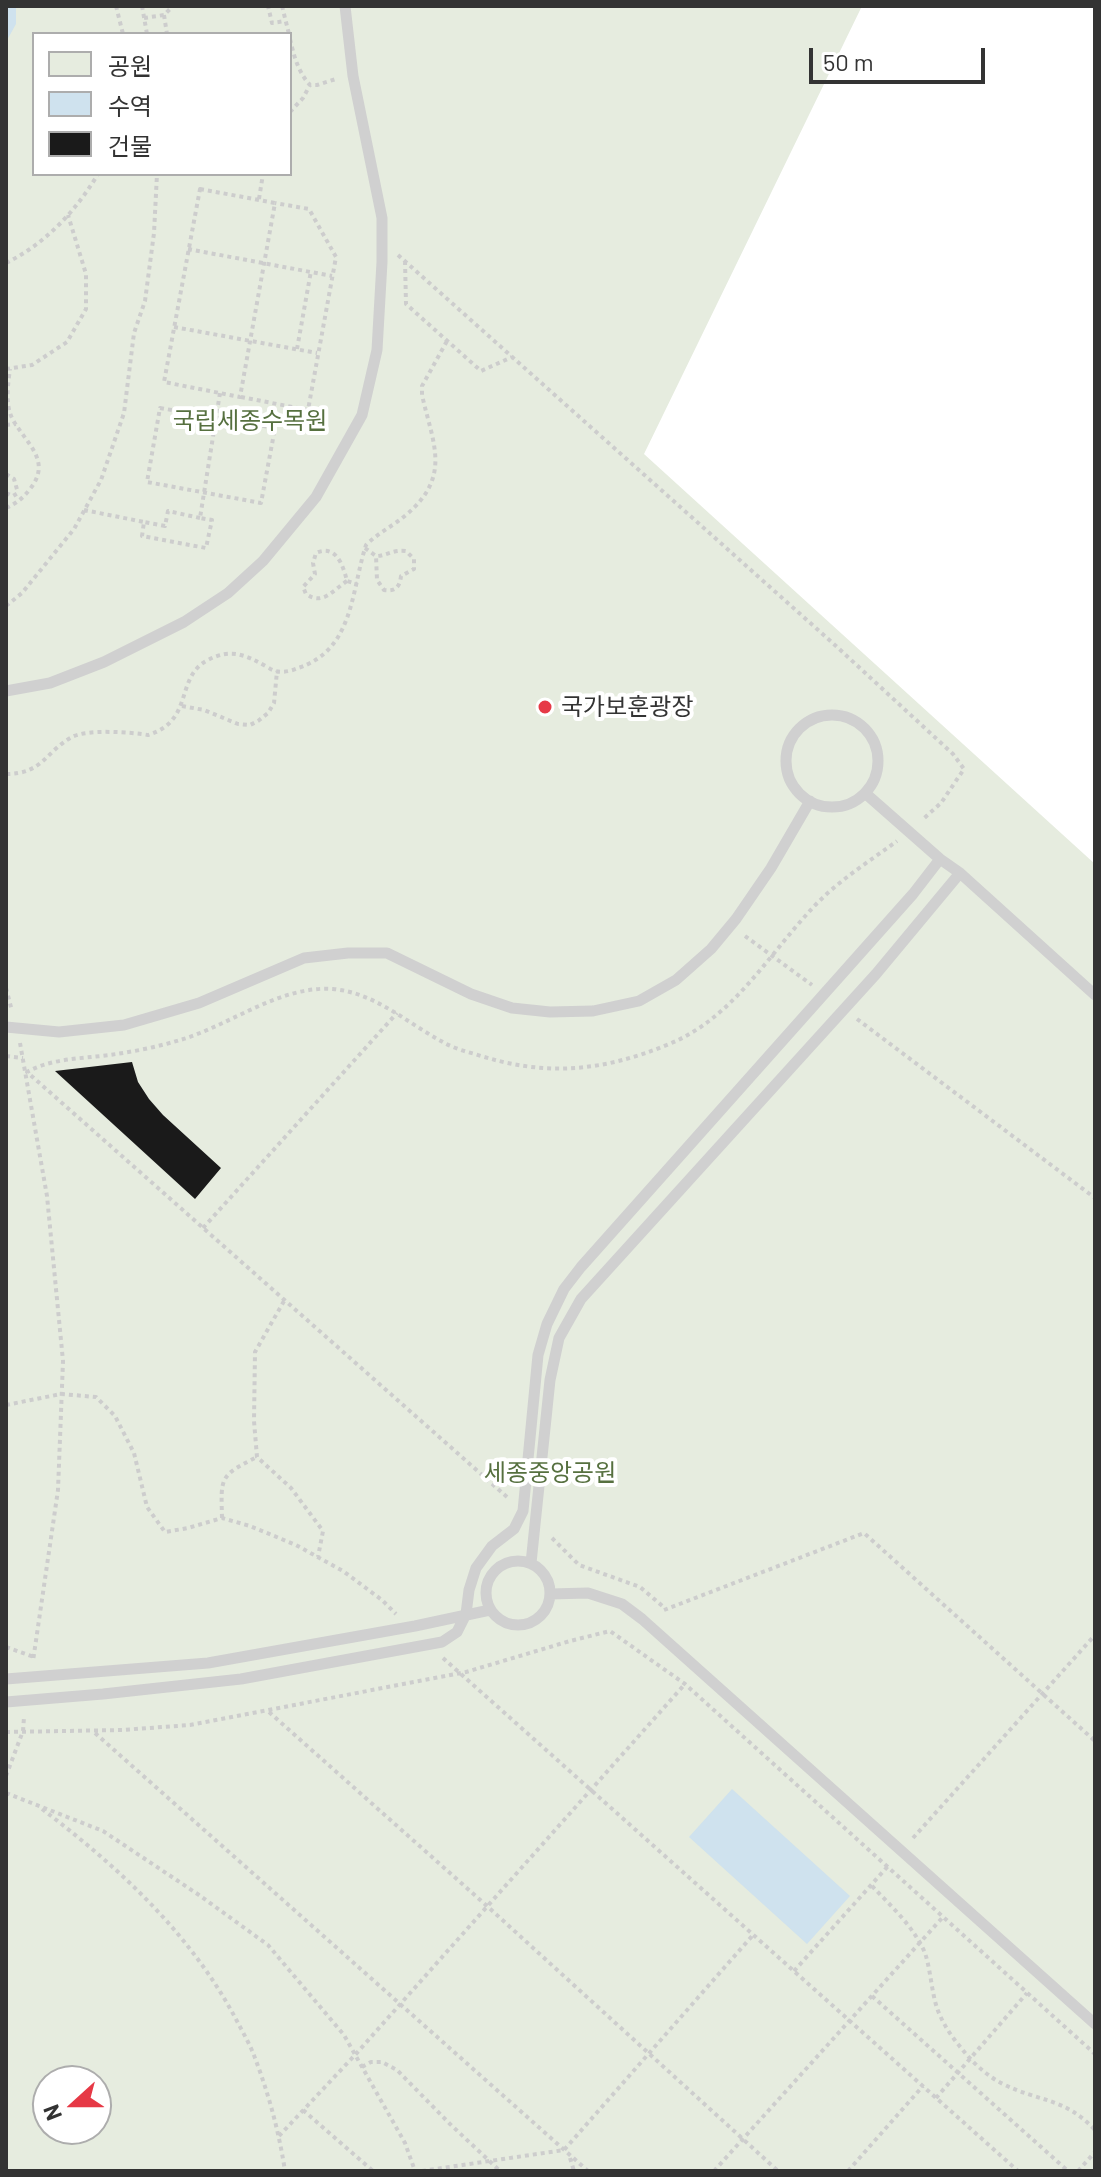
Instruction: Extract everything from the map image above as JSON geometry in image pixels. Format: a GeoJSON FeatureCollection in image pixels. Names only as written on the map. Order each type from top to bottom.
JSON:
{"type":"FeatureCollection","features":[{"type":"Feature","properties":{"kind":"lane"},"geometry":{"type":"LineString","coordinates":[[6,691],[50,683],[104,662],[184,622],[228,593],[263,561],[316,497],[362,415],[377,350],[382,218],[352,73],[345,6]]}},
{"type":"Feature","properties":{"kind":"lane"},"geometry":{"type":"LineString","coordinates":[[842,715],[856,721],[867,730],[879,757],[878,772],[871,786],[849,804],[835,808],[810,801],[794,788],[787,774],[789,742],[798,729],[811,719],[842,715]]}},
{"type":"Feature","properties":{"kind":"lane"},"geometry":{"type":"LineString","coordinates":[[865,793],[960,873],[1095,995]]}},
{"type":"Feature","properties":{"kind":"lane"},"geometry":{"type":"LineString","coordinates":[[11,1027],[59,1032],[124,1025],[199,1003],[304,958],[348,953],[387,953],[471,994],[512,1008],[550,1012],[593,1011],[639,1001],[676,980],[711,949],[771,868],[810,801]]}},
{"type":"Feature","properties":{"kind":"lane"},"geometry":{"type":"LineString","coordinates":[[6,1702],[241,1679],[429,1645],[442,1642],[457,1632],[466,1614],[476,1568],[492,1546],[514,1529],[523,1511],[538,1355],[547,1324],[564,1289],[913,894],[940,859]]}},
{"type":"Feature","properties":{"kind":"lane"},"geometry":{"type":"LineString","coordinates":[[531,1563],[550,1380],[559,1338],[581,1299],[845,1009],[960,873]]}},
{"type":"Feature","properties":{"kind":"lane"},"geometry":{"type":"LineString","coordinates":[[521,1560],[541,1570],[547,1579],[550,1594],[544,1611],[527,1624],[506,1623],[497,1618],[486,1601],[485,1591],[492,1572],[510,1561],[521,1560]]}},
{"type":"Feature","properties":{"kind":"lane"},"geometry":{"type":"LineString","coordinates":[[550,1594],[588,1593],[622,1604],[642,1619],[1095,2024]]}},
{"type":"Feature","properties":{"kind":"lane"},"geometry":{"type":"LineString","coordinates":[[6,1679],[208,1663],[409,1628],[490,1610]]}},
{"type":"Feature","properties":{"kind":"path"},"geometry":{"type":"LineString","coordinates":[[116,6],[122,32]]}},
{"type":"Feature","properties":{"kind":"path"},"geometry":{"type":"LineString","coordinates":[[142,6],[147,32]]}},
{"type":"Feature","properties":{"kind":"path"},"geometry":{"type":"LineString","coordinates":[[144,18],[164,15],[173,6]]}},
{"type":"Feature","properties":{"kind":"path"},"geometry":{"type":"LineString","coordinates":[[269,6],[272,23],[285,21]]}},
{"type":"Feature","properties":{"kind":"path"},"geometry":{"type":"LineString","coordinates":[[282,6],[288,32]]}},
{"type":"Feature","properties":{"kind":"path"},"geometry":{"type":"LineString","coordinates":[[164,15],[167,32]]}},
{"type":"Feature","properties":{"kind":"path"},"geometry":{"type":"LineString","coordinates":[[292,48],[303,78],[310,85],[352,73]]}},
{"type":"Feature","properties":{"kind":"path"},"geometry":{"type":"LineString","coordinates":[[292,110],[310,85]]}},
{"type":"Feature","properties":{"kind":"path"},"geometry":{"type":"LineString","coordinates":[[6,263],[21,256],[68,215],[97,176]]}},
{"type":"Feature","properties":{"kind":"path"},"geometry":{"type":"LineString","coordinates":[[6,606],[22,593],[74,529],[101,480],[124,413],[134,333],[145,301],[154,233],[157,176]]}},
{"type":"Feature","properties":{"kind":"path"},"geometry":{"type":"LineString","coordinates":[[258,200],[263,176]]}},
{"type":"Feature","properties":{"kind":"path"},"geometry":{"type":"LineString","coordinates":[[200,189],[275,203],[309,209],[336,257],[308,410],[164,382],[200,189]]}},
{"type":"Feature","properties":{"kind":"path"},"geometry":{"type":"LineString","coordinates":[[240,397],[275,203]]}},
{"type":"Feature","properties":{"kind":"path"},"geometry":{"type":"LineString","coordinates":[[6,508],[20,501],[38,478],[39,464],[29,442],[10,416],[8,369],[32,365],[67,342],[86,309],[86,274],[68,215]]}},
{"type":"Feature","properties":{"kind":"path"},"geometry":{"type":"LineString","coordinates":[[27,1072],[45,1063],[113,1055],[182,1040],[276,999],[303,991],[333,989],[379,1003],[444,1044],[490,1059],[558,1069],[602,1066],[629,1060],[673,1043],[694,1031],[737,997],[808,912],[941,803],[964,769],[953,754],[824,635],[382,241]]}},
{"type":"Feature","properties":{"kind":"path"},"geometry":{"type":"LineString","coordinates":[[188,249],[332,276]]}},
{"type":"Feature","properties":{"kind":"path"},"geometry":{"type":"LineString","coordinates":[[405,261],[406,304],[447,341],[481,371],[512,357]]}},
{"type":"Feature","properties":{"kind":"path"},"geometry":{"type":"LineString","coordinates":[[297,349],[311,271]]}},
{"type":"Feature","properties":{"kind":"path"},"geometry":{"type":"LineString","coordinates":[[174,327],[318,354]]}},
{"type":"Feature","properties":{"kind":"path"},"geometry":{"type":"LineString","coordinates":[[6,774],[38,765],[73,736],[97,732],[148,735],[157,732],[182,706],[191,676],[208,660],[231,653],[242,654],[277,671],[293,670],[306,666],[332,644],[349,617],[365,548],[422,498],[432,479],[436,455],[422,386],[447,341]]}},
{"type":"Feature","properties":{"kind":"path"},"geometry":{"type":"LineString","coordinates":[[200,518],[220,393]]}},
{"type":"Feature","properties":{"kind":"path"},"geometry":{"type":"LineString","coordinates":[[160,408],[275,428],[261,503],[204,492],[147,482],[160,408]]}},
{"type":"Feature","properties":{"kind":"path"},"geometry":{"type":"LineString","coordinates":[[6,425],[16,424]]}},
{"type":"Feature","properties":{"kind":"path"},"geometry":{"type":"LineString","coordinates":[[6,474],[14,479],[18,493],[23,497]]}},
{"type":"Feature","properties":{"kind":"path"},"geometry":{"type":"LineString","coordinates":[[6,493],[13,496],[18,493]]}},
{"type":"Feature","properties":{"kind":"path"},"geometry":{"type":"LineString","coordinates":[[84,510],[165,526],[168,511],[212,520],[206,548],[142,536],[144,522]]}},
{"type":"Feature","properties":{"kind":"path"},"geometry":{"type":"LineString","coordinates":[[365,548],[376,556]]}},
{"type":"Feature","properties":{"kind":"path"},"geometry":{"type":"LineString","coordinates":[[327,549],[341,561],[347,581],[321,599],[309,597],[303,587],[315,574],[313,563],[316,553],[327,549]]}},
{"type":"Feature","properties":{"kind":"path"},"geometry":{"type":"LineString","coordinates":[[406,551],[414,559],[414,569],[401,576],[398,588],[384,590],[377,580],[376,556],[406,551]]}},
{"type":"Feature","properties":{"kind":"path"},"geometry":{"type":"LineString","coordinates":[[347,581],[357,584]]}},
{"type":"Feature","properties":{"kind":"path"},"geometry":{"type":"LineString","coordinates":[[182,706],[250,725],[268,713],[274,703],[277,671]]}},
{"type":"Feature","properties":{"kind":"path"},"geometry":{"type":"LineString","coordinates":[[730,926],[823,995]]}},
{"type":"Feature","properties":{"kind":"path"},"geometry":{"type":"LineString","coordinates":[[6,988],[11,1027],[27,1072],[47,1196],[63,1361],[58,1490],[31,1677]]}},
{"type":"Feature","properties":{"kind":"path"},"geometry":{"type":"LineString","coordinates":[[845,1009],[1095,1198]]}},
{"type":"Feature","properties":{"kind":"path"},"geometry":{"type":"LineString","coordinates":[[203,1228],[398,1013]]}},
{"type":"Feature","properties":{"kind":"path"},"geometry":{"type":"LineString","coordinates":[[6,1056],[23,1058]]}},
{"type":"Feature","properties":{"kind":"path"},"geometry":{"type":"LineString","coordinates":[[27,1072],[523,1511]]}},
{"type":"Feature","properties":{"kind":"path"},"geometry":{"type":"LineString","coordinates":[[285,1300],[255,1352],[257,1457],[291,1488],[323,1531],[318,1557]]}},
{"type":"Feature","properties":{"kind":"path"},"geometry":{"type":"LineString","coordinates":[[6,1405],[61,1394],[96,1397],[115,1416],[134,1453],[147,1507],[165,1532],[222,1518],[261,1531],[296,1545],[343,1571],[382,1600],[409,1628]]}},
{"type":"Feature","properties":{"kind":"path"},"geometry":{"type":"LineString","coordinates":[[222,1518],[221,1485],[231,1470],[257,1457]]}},
{"type":"Feature","properties":{"kind":"path"},"geometry":{"type":"LineString","coordinates":[[536,1522],[579,1565],[640,1587],[666,1609]]}},
{"type":"Feature","properties":{"kind":"path"},"geometry":{"type":"LineString","coordinates":[[6,1732],[190,1725],[458,1673],[610,1631],[864,1533],[1095,1741]]}},
{"type":"Feature","properties":{"kind":"path"},"geometry":{"type":"LineString","coordinates":[[610,1631],[685,1684],[1095,2054]]}},
{"type":"Feature","properties":{"kind":"path"},"geometry":{"type":"LineString","coordinates":[[794,1971],[1095,1635]]}},
{"type":"Feature","properties":{"kind":"path"},"geometry":{"type":"LineString","coordinates":[[429,1645],[1018,2171]]}},
{"type":"Feature","properties":{"kind":"path"},"geometry":{"type":"LineString","coordinates":[[6,1647],[34,1657]]}},
{"type":"Feature","properties":{"kind":"path"},"geometry":{"type":"LineString","coordinates":[[279,2136],[355,2055],[685,1684]]}},
{"type":"Feature","properties":{"kind":"path"},"geometry":{"type":"LineString","coordinates":[[6,1776],[23,1731],[26,1700]]}},
{"type":"Feature","properties":{"kind":"path"},"geometry":{"type":"LineString","coordinates":[[268,1711],[778,2171]]}},
{"type":"Feature","properties":{"kind":"path"},"geometry":{"type":"LineString","coordinates":[[93,1731],[588,2171]]}},
{"type":"Feature","properties":{"kind":"path"},"geometry":{"type":"LineString","coordinates":[[6,1793],[103,1831],[268,1945],[344,2035],[405,2143],[415,2171]]}},
{"type":"Feature","properties":{"kind":"path"},"geometry":{"type":"LineString","coordinates":[[36,1804],[111,1865],[195,1954],[226,2000],[255,2056],[279,2136],[285,2171]]}},
{"type":"Feature","properties":{"kind":"path"},"geometry":{"type":"LineString","coordinates":[[871,1885],[909,1926],[920,1943],[926,1956],[935,2004],[944,2024],[970,2058],[1006,2086],[1064,2105],[1095,2130]]}},
{"type":"Feature","properties":{"kind":"path"},"geometry":{"type":"LineString","coordinates":[[714,2171],[943,1917]]}},
{"type":"Feature","properties":{"kind":"path"},"geometry":{"type":"LineString","coordinates":[[424,2171],[566,2152],[754,1935]]}},
{"type":"Feature","properties":{"kind":"path"},"geometry":{"type":"LineString","coordinates":[[936,2098],[1027,1993]]}},
{"type":"Feature","properties":{"kind":"path"},"geometry":{"type":"LineString","coordinates":[[872,1996],[1068,2171]]}},
{"type":"Feature","properties":{"kind":"path"},"geometry":{"type":"LineString","coordinates":[[362,2067],[371,2062],[382,2062],[397,2070],[500,2171]]}},
{"type":"Feature","properties":{"kind":"path"},"geometry":{"type":"LineString","coordinates":[[848,2171],[923,2086]]}},
{"type":"Feature","properties":{"kind":"path"},"geometry":{"type":"LineString","coordinates":[[303,2110],[373,2171]]}},
{"type":"Feature","properties":{"kind":"path"},"geometry":{"type":"LineString","coordinates":[[566,2152],[572,2170]]}},
{"type":"Feature","properties":{"kind":"path"},"geometry":{"type":"LineString","coordinates":[[1078,2171],[1095,2152]]}},
{"type":"Feature","properties":{"kind":"green space","name":"세종중앙공원"},"geometry":{"type":"Polygon","coordinates":[[[6,6],[862,6],[644,454],[1095,864],[1095,2171],[6,2171],[6,6]]]}},
{"type":"Feature","properties":{"kind":"water"},"geometry":{"type":"Polygon","coordinates":[[[6,6],[16,6],[16,24],[6,42],[6,6]]]}},
{"type":"Feature","properties":{"kind":"water"},"geometry":{"type":"Polygon","coordinates":[[[732,1789],[850,1896],[807,1944],[689,1837],[732,1789]]]}},
{"type":"Feature","properties":{"kind":"building"},"geometry":{"type":"Polygon","coordinates":[[[132,1062],[138,1082],[149,1099],[221,1168],[195,1199],[55,1071],[132,1062]]]}},
{"type":"Feature","properties":{"kind":"place","name":"국가보훈광장"},"geometry":{"type":"Point","coordinates":[545,707]}},
{"type":"Feature","properties":{"kind":"park label","name":"국립세종수목원"},"geometry":{"type":"Point","coordinates":[250,421]}}]}
